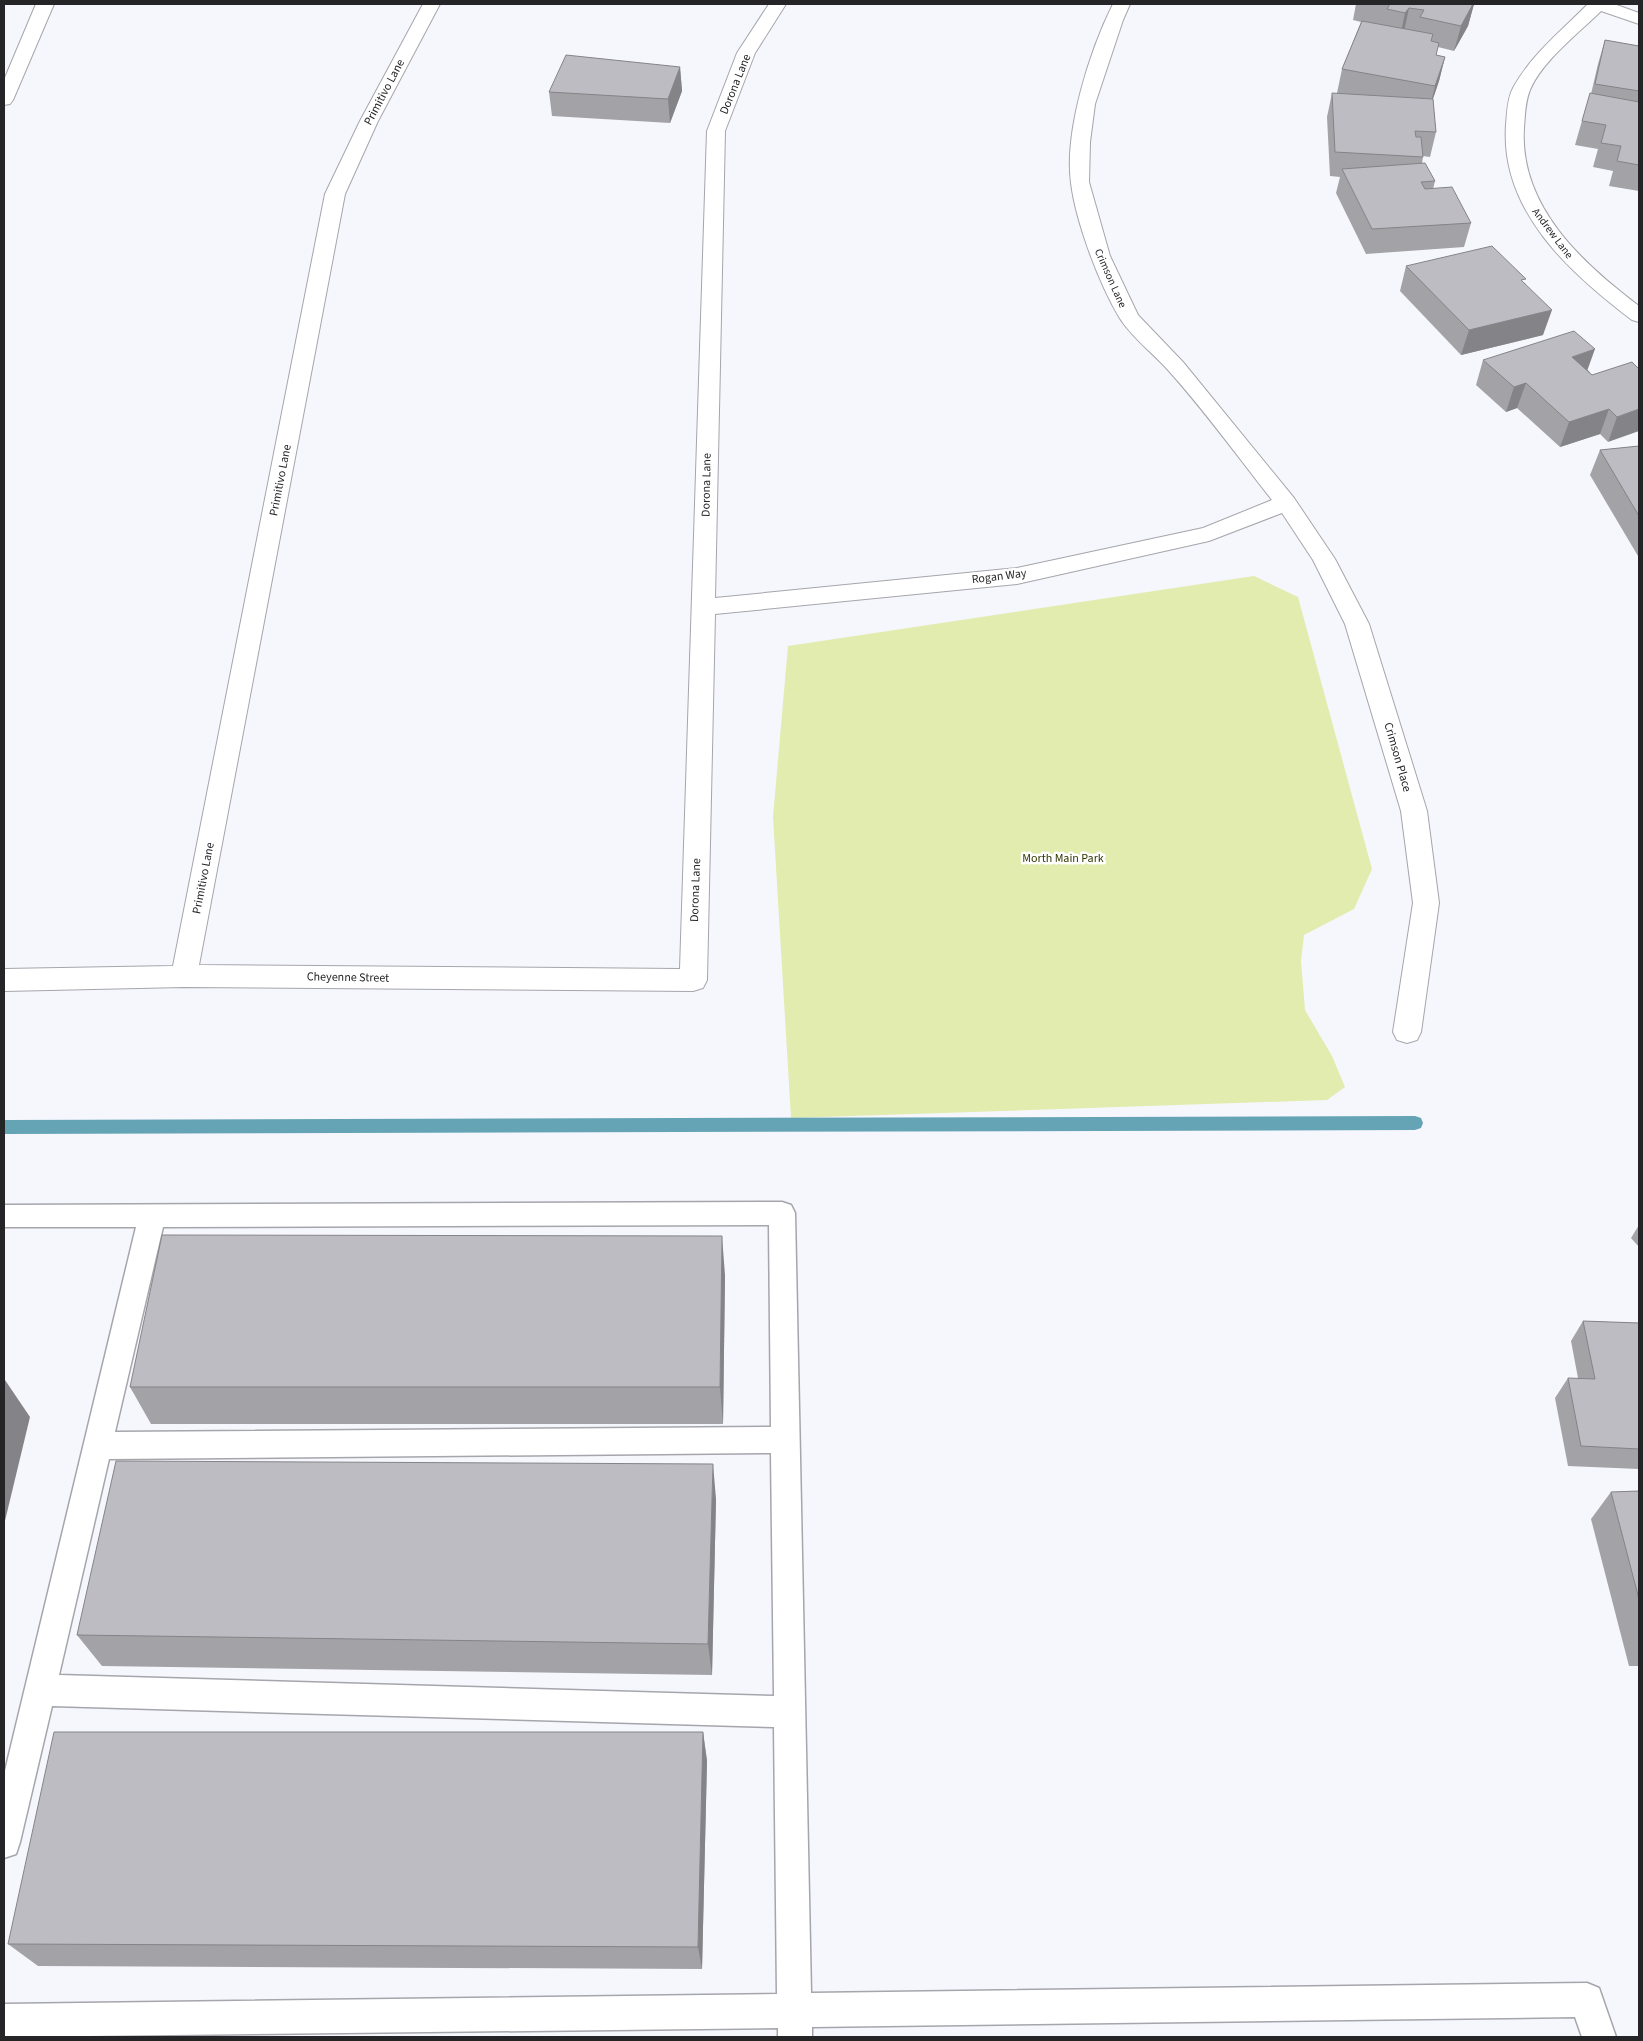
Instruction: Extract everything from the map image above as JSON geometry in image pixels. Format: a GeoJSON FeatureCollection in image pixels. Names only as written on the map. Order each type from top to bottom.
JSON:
{"type":"FeatureCollection","features":[{"type":"Feature","properties":{"kind":"street"},"geometry":{"type":"LineString","coordinates":[[4,100],[45,4]]}},
{"type":"Feature","properties":{"kind":"street","name":"Primitivo Lane"},"geometry":{"type":"LineString","coordinates":[[184,976],[335,194],[369,121],[431,4]]}},
{"type":"Feature","properties":{"kind":"street","name":"Dorona Lane"},"geometry":{"type":"LineString","coordinates":[[693,980],[716,131],[746,54],[777,4]]}},
{"type":"Feature","properties":{"kind":"street","name":"Crimson Lane"},"geometry":{"type":"LineString","coordinates":[[1122,4],[1114,20],[1086,104],[1081,142],[1080,182],[1100,256],[1129,317],[1176,366],[1286,503]]}},
{"type":"Feature","properties":{"kind":"street"},"geometry":{"type":"LineString","coordinates":[[1598,4],[1639,18]]}},
{"type":"Feature","properties":{"kind":"street","name":"Andrew Lane"},"geometry":{"type":"LineString","coordinates":[[1598,4],[1537,67],[1521,90],[1512,133],[1517,168],[1535,211],[1566,253],[1616,299],[1639,316]]}},
{"type":"Feature","properties":{"kind":"street","name":"Rogan Way"},"geometry":{"type":"LineString","coordinates":[[703,607],[1017,576],[1209,534],[1286,503]]}},
{"type":"Feature","properties":{"kind":"street","name":"Crimson Place"},"geometry":{"type":"LineString","coordinates":[[1286,503],[1324,559],[1357,624],[1414,811],[1426,903],[1407,1032]]}},
{"type":"Feature","properties":{"kind":"street","name":"Cheyenne Street"},"geometry":{"type":"LineString","coordinates":[[4,980],[184,976],[693,980]]}},
{"type":"Feature","properties":{"kind":"lane"},"geometry":{"type":"LineString","coordinates":[[4,1216],[782,1212],[795,2024]]}},
{"type":"Feature","properties":{"kind":"lane"},"geometry":{"type":"LineString","coordinates":[[4,1842],[152,1216]]}},
{"type":"Feature","properties":{"kind":"lane"},"geometry":{"type":"LineString","coordinates":[[97,1446],[786,1440]]}},
{"type":"Feature","properties":{"kind":"lane"},"geometry":{"type":"LineString","coordinates":[[40,1690],[791,1712]]}},
{"type":"Feature","properties":{"kind":"lane"},"geometry":{"type":"LineString","coordinates":[[4,2021],[795,2024],[1587,2000],[1599,2037]]}},
{"type":"Feature","properties":{"kind":"green space","name":"Morth Main Park"},"geometry":{"type":"Polygon","coordinates":[[[1254,576],[1298,597],[1372,869],[1354,909],[1304,935],[1301,961],[1305,1010],[1332,1056],[1345,1087],[1327,1100],[791,1118],[773,817],[788,646],[1254,576]]]}},
{"type":"Feature","properties":{"kind":"building"},"geometry":{"type":"Polygon","coordinates":[[[1390,4],[1473,4],[1461,26],[1420,17],[1424,10],[1409,8],[1405,13],[1387,9],[1390,4]]]}},
{"type":"Feature","properties":{"kind":"building"},"geometry":{"type":"Polygon","coordinates":[[[1362,21],[1433,34],[1431,41],[1439,43],[1436,55],[1445,57],[1435,86],[1342,69],[1362,21]]]}},
{"type":"Feature","properties":{"kind":"building"},"geometry":{"type":"Polygon","coordinates":[[[1605,40],[1639,46],[1639,91],[1595,84],[1605,40]]]}},
{"type":"Feature","properties":{"kind":"building"},"geometry":{"type":"Polygon","coordinates":[[[566,55],[680,67],[668,99],[549,92],[566,55]]]}},
{"type":"Feature","properties":{"kind":"building"},"geometry":{"type":"Polygon","coordinates":[[[1332,93],[1433,99],[1436,132],[1415,131],[1416,137],[1421,137],[1423,157],[1335,152],[1332,93]]]}},
{"type":"Feature","properties":{"kind":"building"},"geometry":{"type":"Polygon","coordinates":[[[1590,93],[1639,102],[1639,165],[1617,161],[1621,146],[1601,143],[1606,125],[1582,121],[1590,93]]]}},
{"type":"Feature","properties":{"kind":"building"},"geometry":{"type":"Polygon","coordinates":[[[1425,163],[1435,181],[1421,182],[1425,189],[1452,187],[1471,223],[1372,229],[1342,169],[1425,163]]]}},
{"type":"Feature","properties":{"kind":"building"},"geometry":{"type":"Polygon","coordinates":[[[1492,246],[1526,279],[1521,280],[1552,310],[1469,330],[1406,266],[1492,246]]]}},
{"type":"Feature","properties":{"kind":"building"},"geometry":{"type":"Polygon","coordinates":[[[1574,331],[1595,349],[1572,357],[1592,375],[1632,362],[1639,369],[1639,409],[1617,417],[1609,409],[1569,422],[1526,383],[1514,387],[1483,360],[1574,331]]]}},
{"type":"Feature","properties":{"kind":"building"},"geometry":{"type":"Polygon","coordinates":[[[1639,446],[1639,516],[1600,450],[1639,446]]]}},
{"type":"Feature","properties":{"kind":"building"},"geometry":{"type":"Polygon","coordinates":[[[162,1235],[722,1236],[720,1387],[130,1387],[162,1235]]]}},
{"type":"Feature","properties":{"kind":"building"},"geometry":{"type":"Polygon","coordinates":[[[1583,1321],[1639,1323],[1639,1449],[1581,1446],[1568,1378],[1595,1379],[1583,1321]]]}},
{"type":"Feature","properties":{"kind":"building"},"geometry":{"type":"Polygon","coordinates":[[[116,1461],[713,1464],[708,1644],[77,1635],[116,1461]]]}},
{"type":"Feature","properties":{"kind":"building"},"geometry":{"type":"Polygon","coordinates":[[[1639,1491],[1639,1599],[1611,1492],[1639,1491]]]}},
{"type":"Feature","properties":{"kind":"building"},"geometry":{"type":"Polygon","coordinates":[[[54,1732],[703,1732],[698,1947],[8,1944],[54,1732]]]}},
{"type":"Feature","properties":{"kind":"waterway"},"geometry":{"type":"LineString","coordinates":[[4,1127],[1415,1123]]}}]}
